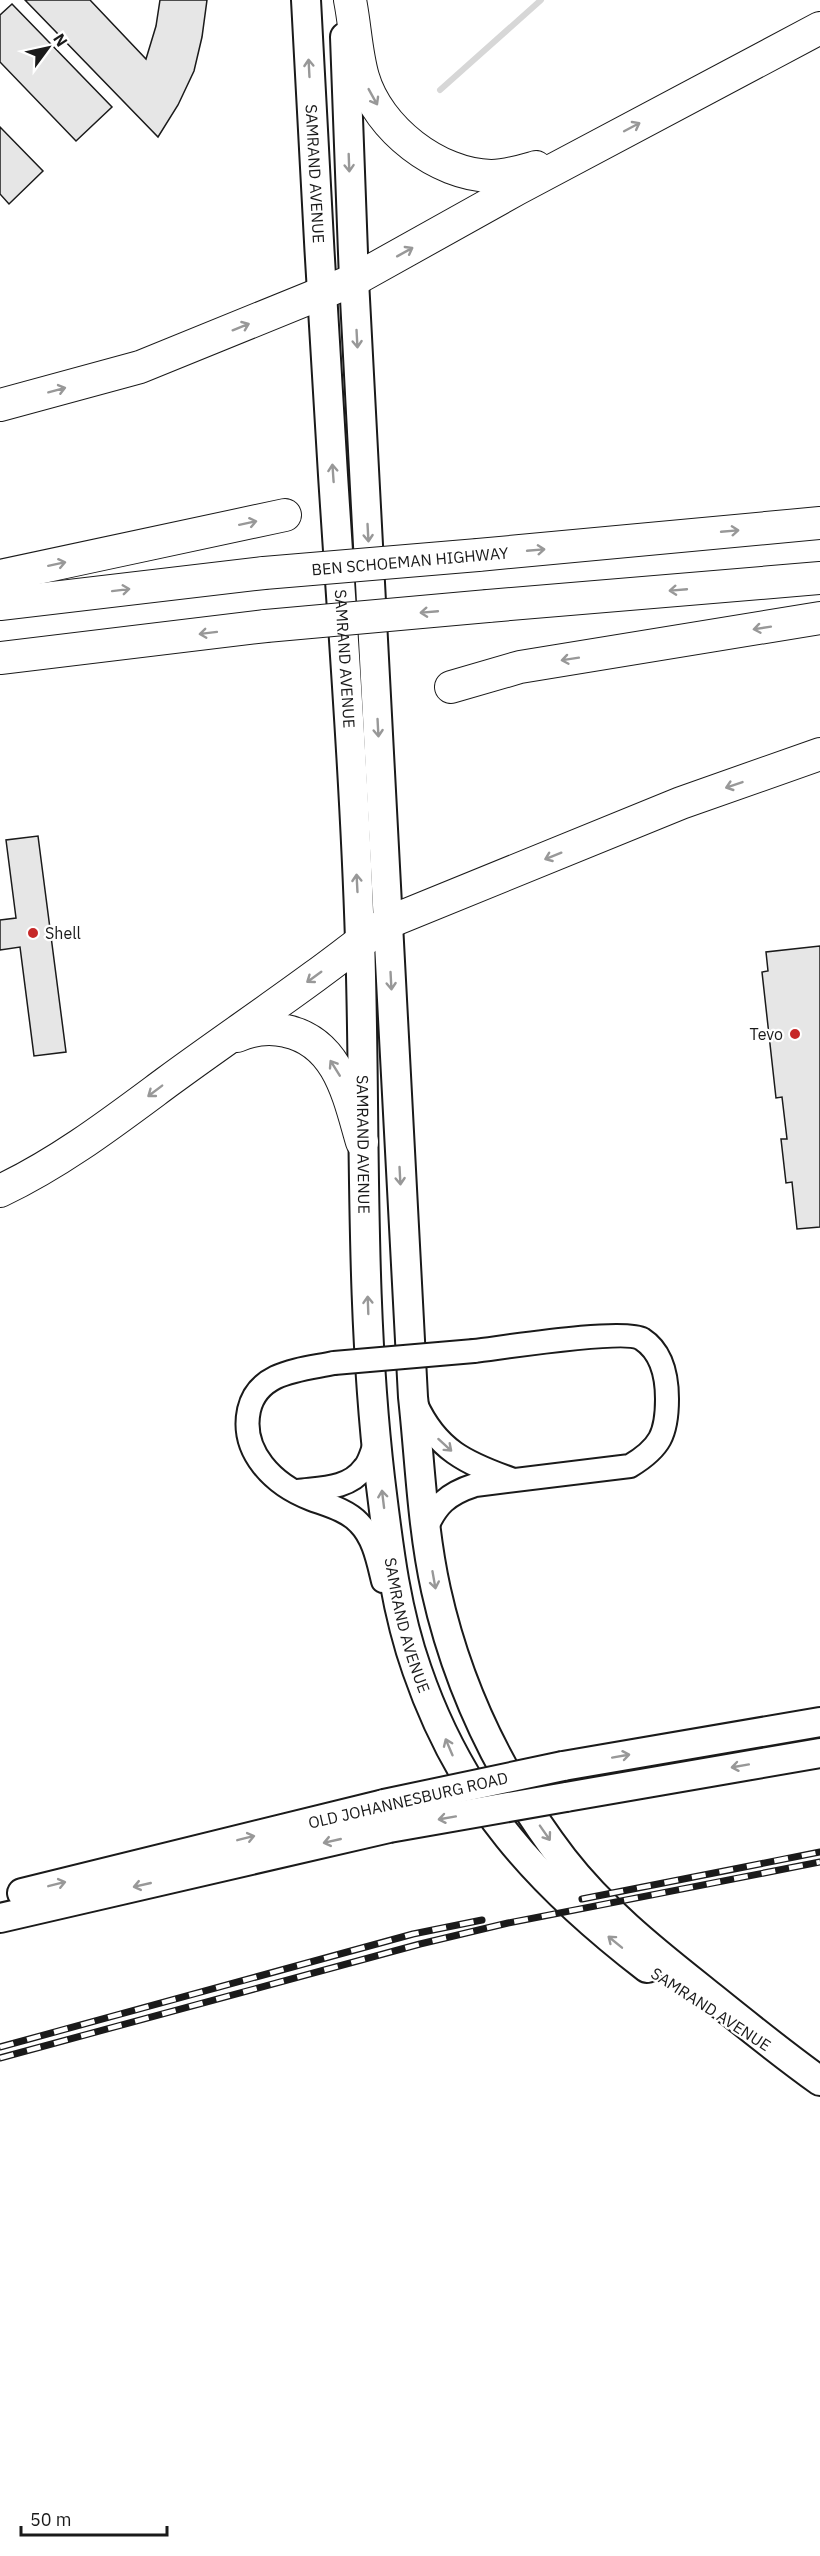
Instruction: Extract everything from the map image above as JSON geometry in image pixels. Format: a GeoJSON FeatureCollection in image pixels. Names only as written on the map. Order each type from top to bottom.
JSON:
{"type":"FeatureCollection","features":[{"type":"Feature","properties":{"kind":"highway"},"geometry":{"type":"LineString","coordinates":[[350,0],[364,79],[389,122],[406,142],[426,156],[450,167],[491,176],[516,173],[581,155]]}},
{"type":"Feature","properties":{"kind":"highway"},"geometry":{"type":"LineString","coordinates":[[0,405],[140,367],[354,280],[581,155],[820,28]]}},
{"type":"Feature","properties":{"kind":"highway"},"geometry":{"type":"LineString","coordinates":[[0,576],[285,515]]}},
{"type":"Feature","properties":{"kind":"highway","name":"BEN SCHOEMAN HIGHWAY"},"geometry":{"type":"LineString","coordinates":[[0,604],[264,573],[820,523]]}},
{"type":"Feature","properties":{"kind":"highway"},"geometry":{"type":"LineString","coordinates":[[0,658],[266,626],[820,578]]}},
{"type":"Feature","properties":{"kind":"highway"},"geometry":{"type":"LineString","coordinates":[[452,687],[520,667],[820,618]]}},
{"type":"Feature","properties":{"kind":"highway"},"geometry":{"type":"LineString","coordinates":[[0,1191],[78,1149],[217,1045],[389,922],[681,803],[820,754]]}},
{"type":"Feature","properties":{"kind":"highway"},"geometry":{"type":"LineString","coordinates":[[217,1045],[250,1030],[275,1028],[300,1034],[320,1047],[335,1065],[346,1088],[362,1142]]}},
{"type":"Feature","properties":{"kind":"main road","name":"SAMRAND AVENUE"},"geometry":{"type":"LineString","coordinates":[[306,0],[321,295],[345,657],[360,941],[362,1142],[372,1409],[392,1574],[417,1669],[462,1772],[499,1828],[547,1882],[611,1940],[665,1981],[728,2023],[785,2056]]}},
{"type":"Feature","properties":{"kind":"main road","name":"SAMRAND AVENUE"},"geometry":{"type":"LineString","coordinates":[[343,0],[354,280],[413,1397],[425,1531],[436,1591],[457,1663],[479,1722],[499,1764],[564,1860],[615,1916],[785,2056]]}},
{"type":"Feature","properties":{"kind":"main road","name":"OLD JOHANNESBURG ROAD"},"geometry":{"type":"LineString","coordinates":[[0,1918],[386,1816],[563,1766],[820,1722]]}},
{"type":"Feature","properties":{"kind":"main road","name":"OLD JOHANNESBURG ROAD"},"geometry":{"type":"LineString","coordinates":[[0,1899],[386,1816],[566,1797],[820,1753]]}},
{"type":"Feature","properties":{"kind":"main road"},"geometry":{"type":"LineString","coordinates":[[785,2056],[820,2081]]}},
{"type":"Feature","properties":{"kind":"street"},"geometry":{"type":"LineString","coordinates":[[417,1669],[387,1599],[378,1559],[369,1535],[351,1516],[296,1491],[271,1476],[255,1456],[248,1437],[247,1419],[252,1400],[262,1386],[280,1374],[334,1363],[474,1351],[613,1335],[640,1338],[658,1355],[667,1385],[667,1411],[664,1433],[645,1457],[630,1466],[475,1485],[454,1492],[433,1511],[425,1531]]}},
{"type":"Feature","properties":{"kind":"street"},"geometry":{"type":"LineString","coordinates":[[413,1397],[435,1437],[448,1449],[471,1464],[519,1481]]}},
{"type":"Feature","properties":{"kind":"street"},"geometry":{"type":"LineString","coordinates":[[296,1491],[327,1488],[349,1482],[365,1468],[376,1441]]}},
{"type":"Feature","properties":{"kind":"building"},"geometry":{"type":"Polygon","coordinates":[[[25,0],[90,0],[146,59],[156,26],[160,0],[207,0],[194,71],[178,105],[158,137],[25,0]]]}},
{"type":"Feature","properties":{"kind":"building"},"geometry":{"type":"Polygon","coordinates":[[[12,4],[112,107],[76,141],[0,62],[0,15],[12,4]]]}},
{"type":"Feature","properties":{"kind":"building"},"geometry":{"type":"Polygon","coordinates":[[[0,127],[43,171],[9,204],[0,194],[0,127]]]}},
{"type":"Feature","properties":{"kind":"building"},"geometry":{"type":"Polygon","coordinates":[[[38,836],[66,1052],[34,1056],[20,947],[0,950],[0,920],[16,918],[6,840],[38,836]]]}},
{"type":"Feature","properties":{"kind":"building","name":"Tevo"},"geometry":{"type":"Polygon","coordinates":[[[820,946],[820,1227],[797,1229],[792,1182],[786,1183],[781,1139],[787,1139],[782,1097],[776,1098],[762,972],[768,971],[766,952],[820,946]]]}},
{"type":"Feature","properties":{"kind":"waterway"},"geometry":{"type":"LineString","coordinates":[[440,90],[541,0]]}},
{"type":"Feature","properties":{"kind":"railway"},"geometry":{"type":"LineString","coordinates":[[582,1899],[820,1852]]}},
{"type":"Feature","properties":{"kind":"railway"},"geometry":{"type":"LineString","coordinates":[[0,2058],[420,1944],[508,1923],[820,1862]]}},
{"type":"Feature","properties":{"kind":"railway"},"geometry":{"type":"LineString","coordinates":[[0,2047],[413,1934],[482,1920]]}},
{"type":"Feature","properties":{"kind":"place","name":"Shell"},"geometry":{"type":"Point","coordinates":[33,933]}},
{"type":"Feature","properties":{"kind":"place","name":"Tevo"},"geometry":{"type":"Point","coordinates":[795,1034]}}]}
